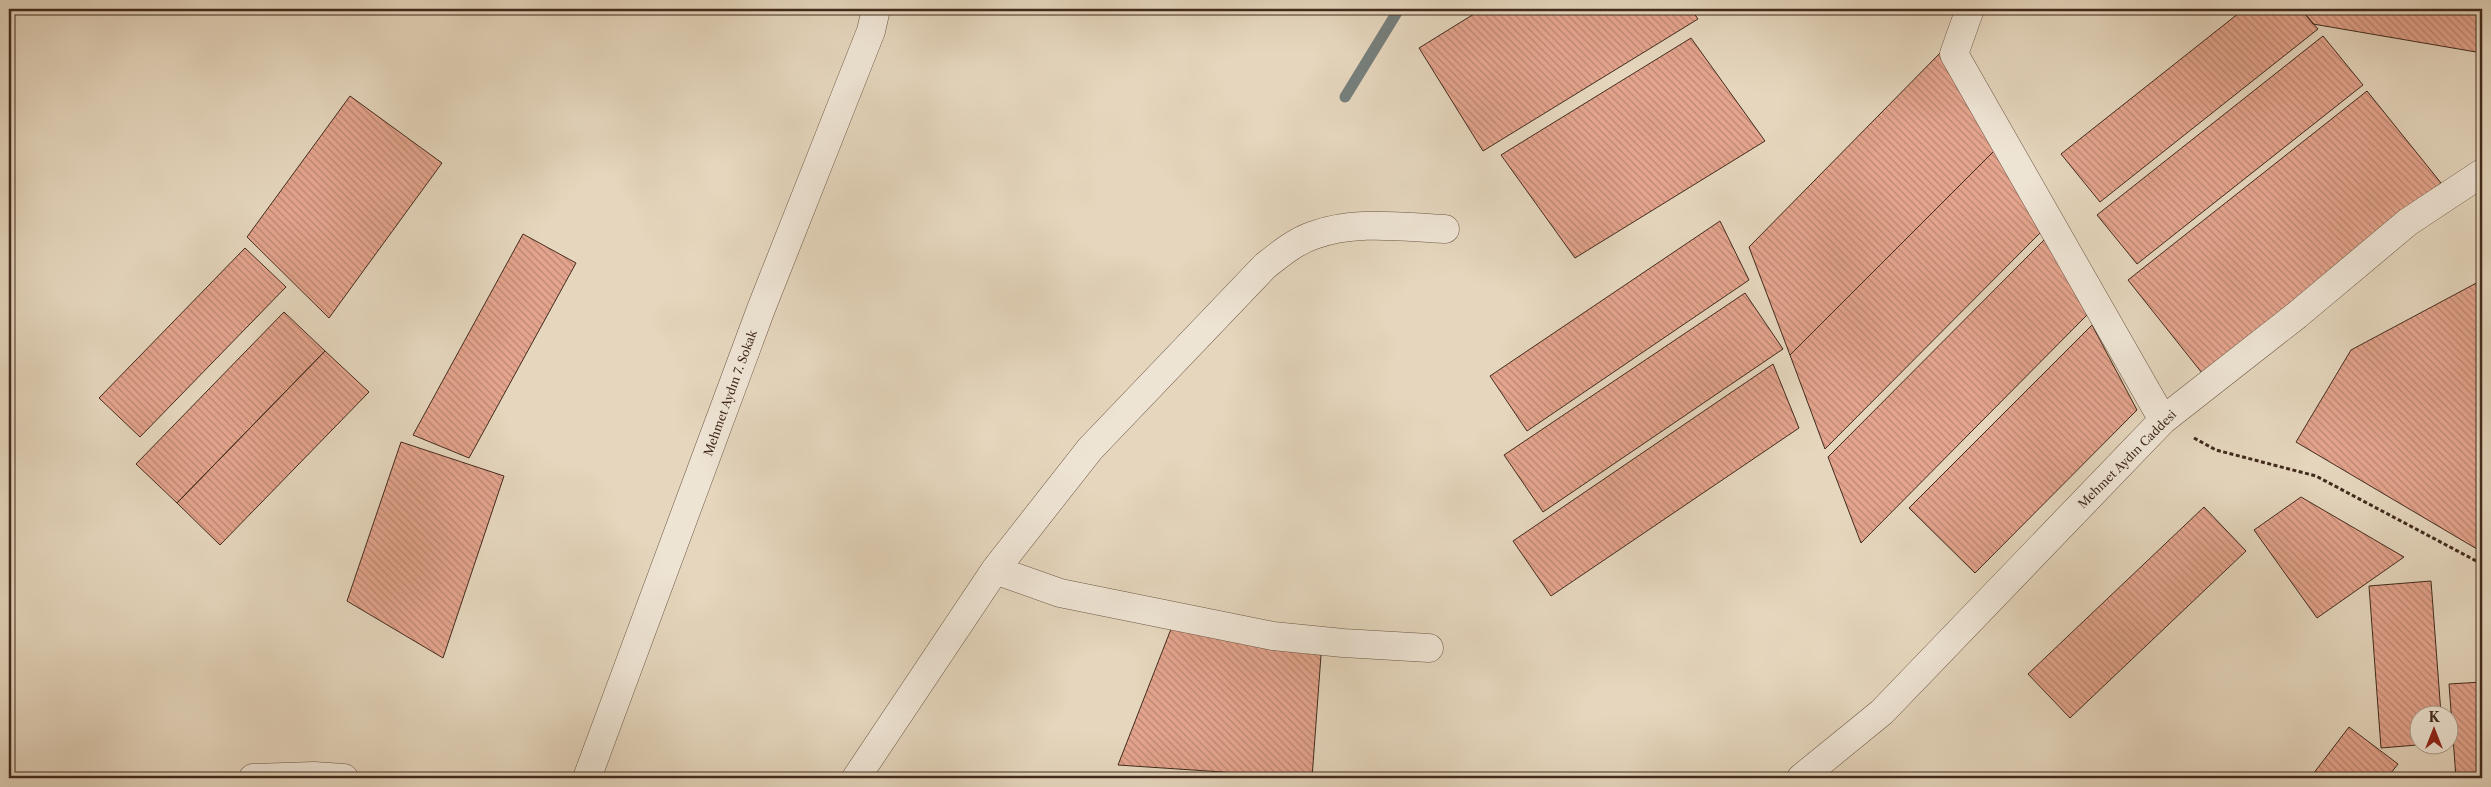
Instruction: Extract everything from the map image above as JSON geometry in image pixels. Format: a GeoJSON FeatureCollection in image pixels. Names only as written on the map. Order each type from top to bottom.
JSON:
{"type":"FeatureCollection","features":[{"type":"Feature","properties":{"kind":"street","name":"Mehmet Aydın 7. Sokak"},"geometry":{"type":"LineString","coordinates":[[587,778],[761,309],[871,31],[876,9]]}},
{"type":"Feature","properties":{"kind":"street"},"geometry":{"type":"LineString","coordinates":[[1970,9],[1954,54],[2163,420]]}},
{"type":"Feature","properties":{"kind":"street","name":"Mehmet Aydın Caddesi"},"geometry":{"type":"LineString","coordinates":[[1801,778],[1882,712],[2163,420],[2296,315],[2408,222],[2482,173]]}},
{"type":"Feature","properties":{"kind":"street"},"geometry":{"type":"LineString","coordinates":[[856,778],[995,570],[1090,450],[1265,266],[1286,250],[1313,235],[1341,228],[1374,225],[1445,229]]}},
{"type":"Feature","properties":{"kind":"street"},"geometry":{"type":"LineString","coordinates":[[995,570],[1060,593],[1273,636],[1343,644],[1429,648]]}},
{"type":"Feature","properties":{"kind":"street"},"geometry":{"type":"LineString","coordinates":[[253,778],[314,776],[344,778]]}},
{"type":"Feature","properties":{"kind":"path"},"geometry":{"type":"LineString","coordinates":[[2163,420],[2216,450],[2316,476],[2482,564]]}},
{"type":"Feature","properties":{"kind":"building"},"geometry":{"type":"Polygon","coordinates":[[[1482,9],[1691,9],[1698,19],[1483,151],[1419,48],[1482,9]]]}},
{"type":"Feature","properties":{"kind":"building"},"geometry":{"type":"Polygon","coordinates":[[[2244,9],[2301,9],[2318,29],[2100,202],[2061,154],[2244,9]]]}},
{"type":"Feature","properties":{"kind":"building"},"geometry":{"type":"Polygon","coordinates":[[[2301,9],[2482,9],[2482,53],[2313,24],[2301,9]]]}},
{"type":"Feature","properties":{"kind":"building"},"geometry":{"type":"Polygon","coordinates":[[[2323,36],[2363,85],[2137,264],[2097,215],[2323,36]]]}},
{"type":"Feature","properties":{"kind":"building"},"geometry":{"type":"Polygon","coordinates":[[[1691,38],[1765,141],[1575,258],[1501,155],[1691,38]]]}},
{"type":"Feature","properties":{"kind":"building"},"geometry":{"type":"Polygon","coordinates":[[[1945,48],[1998,147],[1790,355],[1749,247],[1945,48]]]}},
{"type":"Feature","properties":{"kind":"building"},"geometry":{"type":"Polygon","coordinates":[[[2367,91],[2441,183],[2202,373],[2128,280],[2367,91]]]}},
{"type":"Feature","properties":{"kind":"building"},"geometry":{"type":"Polygon","coordinates":[[[350,96],[442,163],[329,318],[247,237],[350,96]]]}},
{"type":"Feature","properties":{"kind":"building"},"geometry":{"type":"Polygon","coordinates":[[[1998,147],[2042,231],[1825,449],[1790,355],[1998,147]]]}},
{"type":"Feature","properties":{"kind":"building"},"geometry":{"type":"Polygon","coordinates":[[[1720,221],[1749,280],[1527,431],[1490,376],[1720,221]]]}},
{"type":"Feature","properties":{"kind":"building"},"geometry":{"type":"Polygon","coordinates":[[[523,234],[576,263],[469,458],[413,435],[523,234]]]}},
{"type":"Feature","properties":{"kind":"building"},"geometry":{"type":"Polygon","coordinates":[[[2046,238],[2087,315],[1861,543],[1828,457],[2046,238]]]}},
{"type":"Feature","properties":{"kind":"building"},"geometry":{"type":"Polygon","coordinates":[[[245,248],[286,287],[140,437],[99,398],[245,248]]]}},
{"type":"Feature","properties":{"kind":"building"},"geometry":{"type":"Polygon","coordinates":[[[2482,280],[2482,552],[2296,442],[2351,350],[2482,280]]]}},
{"type":"Feature","properties":{"kind":"building"},"geometry":{"type":"Polygon","coordinates":[[[1745,293],[1783,349],[1543,512],[1504,455],[1745,293]]]}},
{"type":"Feature","properties":{"kind":"building"},"geometry":{"type":"Polygon","coordinates":[[[284,312],[325,351],[177,503],[136,464],[284,312]]]}},
{"type":"Feature","properties":{"kind":"building"},"geometry":{"type":"Polygon","coordinates":[[[2092,325],[2137,410],[1975,573],[1909,508],[2092,325]]]}},
{"type":"Feature","properties":{"kind":"building"},"geometry":{"type":"Polygon","coordinates":[[[325,351],[369,392],[220,545],[177,503],[325,351]]]}},
{"type":"Feature","properties":{"kind":"building"},"geometry":{"type":"Polygon","coordinates":[[[1773,364],[1799,428],[1551,596],[1513,541],[1773,364]]]}},
{"type":"Feature","properties":{"kind":"building"},"geometry":{"type":"Polygon","coordinates":[[[401,442],[504,476],[443,658],[347,601],[401,442]]]}},
{"type":"Feature","properties":{"kind":"building"},"geometry":{"type":"Polygon","coordinates":[[[2301,497],[2404,557],[2317,618],[2254,530],[2301,497]]]}},
{"type":"Feature","properties":{"kind":"building"},"geometry":{"type":"Polygon","coordinates":[[[2204,507],[2246,551],[2070,718],[2028,674],[2204,507]]]}},
{"type":"Feature","properties":{"kind":"building"},"geometry":{"type":"Polygon","coordinates":[[[2431,581],[2440,704],[2408,704],[2408,746],[2381,748],[2369,586],[2431,581]]]}},
{"type":"Feature","properties":{"kind":"building"},"geometry":{"type":"Polygon","coordinates":[[[1171,629],[1321,655],[1312,778],[1118,765],[1171,629]]]}},
{"type":"Feature","properties":{"kind":"building"},"geometry":{"type":"Polygon","coordinates":[[[2482,682],[2482,778],[2456,778],[2454,754],[2458,754],[2458,704],[2450,704],[2449,684],[2482,682]]]}},
{"type":"Feature","properties":{"kind":"building"},"geometry":{"type":"Polygon","coordinates":[[[2349,727],[2398,764],[2387,778],[2310,778],[2349,727]]]}},
{"type":"Feature","properties":{"kind":"waterway"},"geometry":{"type":"LineString","coordinates":[[1345,97],[1399,9]]}}]}
